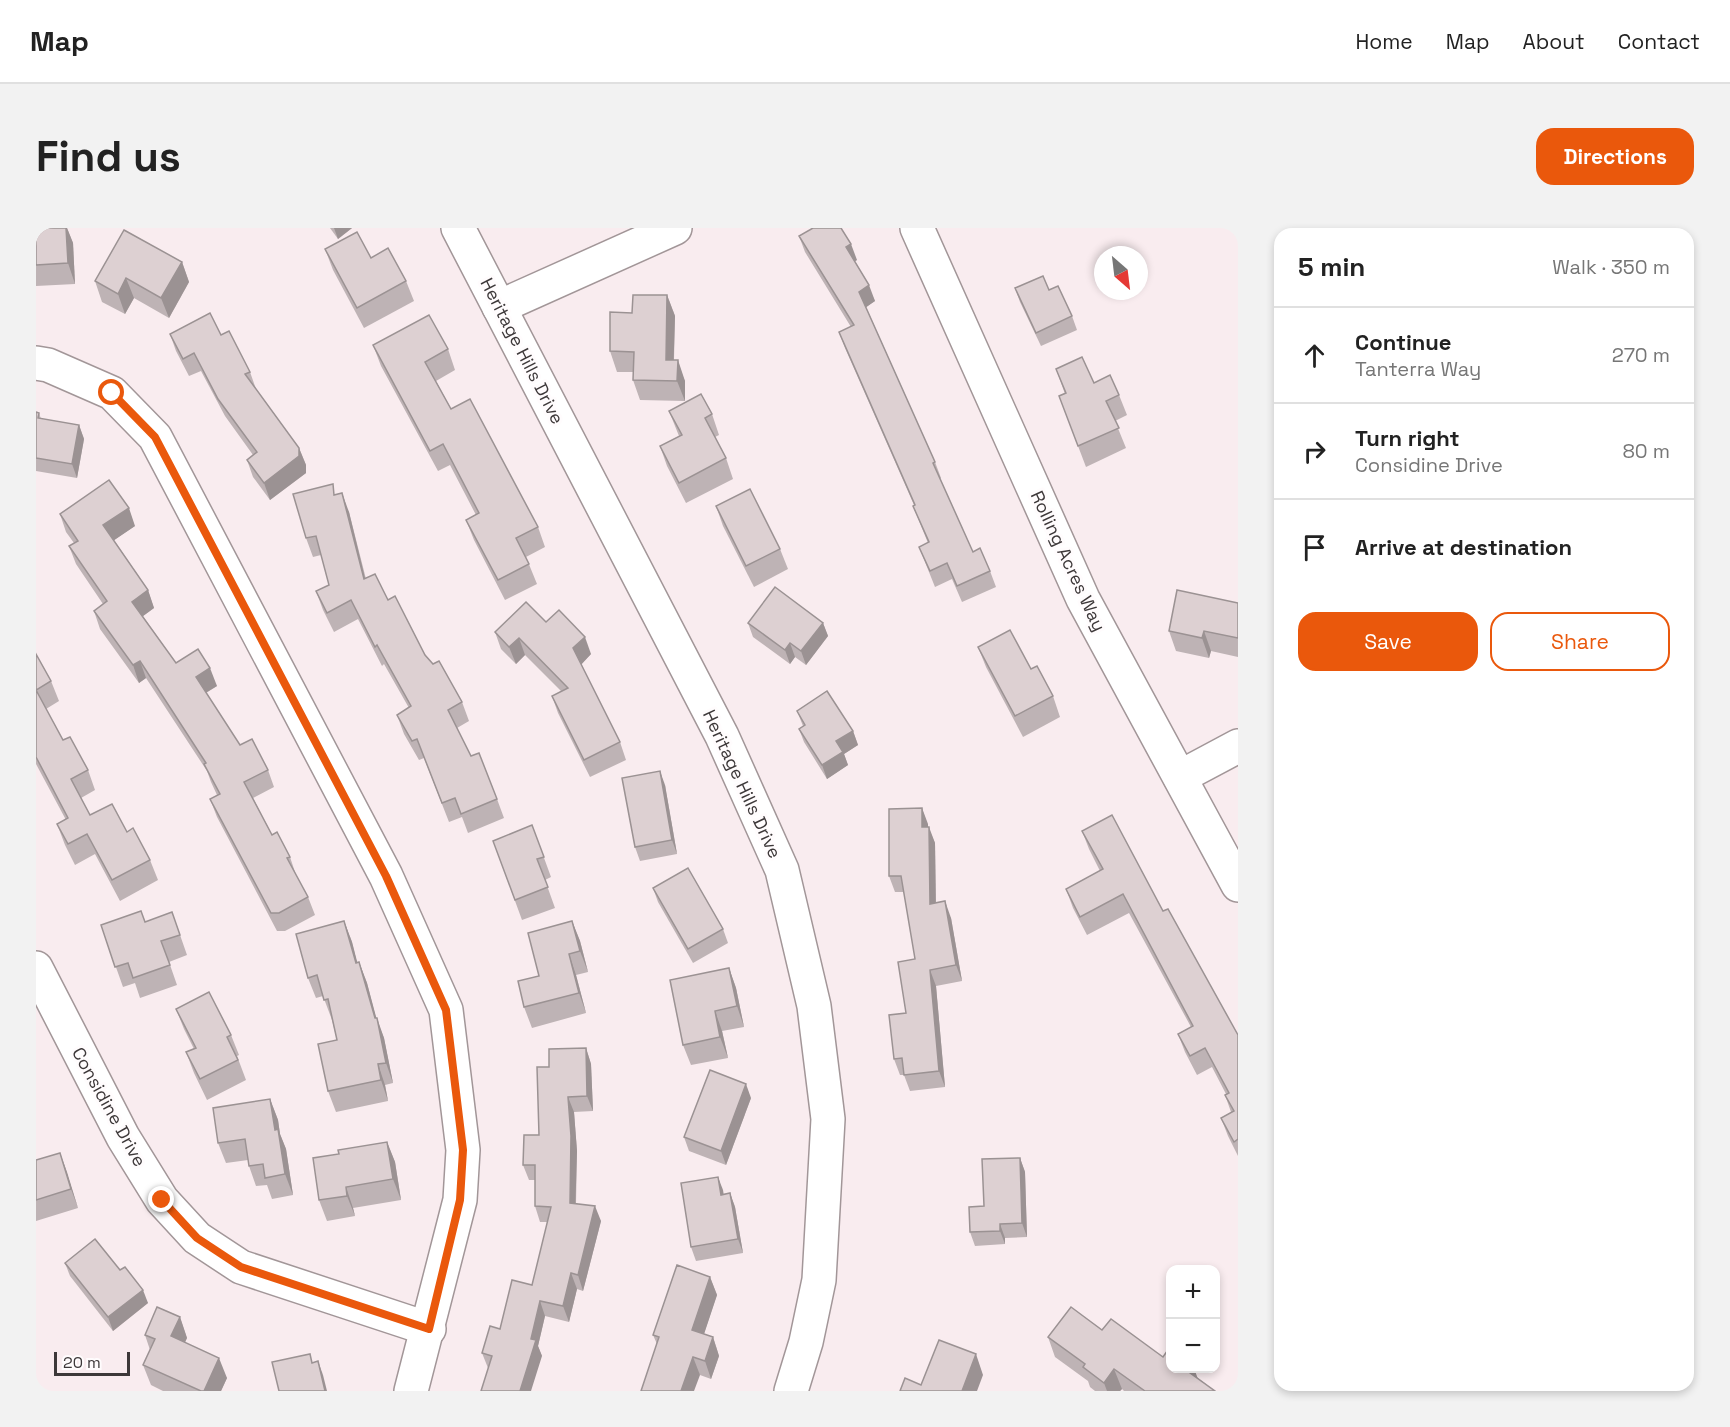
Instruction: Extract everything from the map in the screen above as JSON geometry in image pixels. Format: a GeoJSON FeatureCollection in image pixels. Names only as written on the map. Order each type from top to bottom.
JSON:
{"type":"FeatureCollection","features":[{"type":"Feature","properties":{"kind":"street","name":"Heritage Hills Drive"},"geometry":{"type":"LineString","coordinates":[[458,228],[722,736],[782,870],[814,1006],[828,1119],[819,1280],[806,1342],[791,1391]]}},
{"type":"Feature","properties":{"kind":"street"},"geometry":{"type":"LineString","coordinates":[[500,307],[675,228]]}},
{"type":"Feature","properties":{"kind":"street","name":"Rolling Acres Way"},"geometry":{"type":"LineString","coordinates":[[917,228],[1083,599],[1238,885]]}},
{"type":"Feature","properties":{"kind":"street"},"geometry":{"type":"LineString","coordinates":[[36,363],[48,365],[112,393],[155,437],[386,876],[446,1010],[463,1150],[460,1200],[429,1329],[411,1391]]}},
{"type":"Feature","properties":{"kind":"street"},"geometry":{"type":"LineString","coordinates":[[1180,777],[1238,746]]}},
{"type":"Feature","properties":{"kind":"street","name":"Considine Drive"},"geometry":{"type":"LineString","coordinates":[[36,968],[123,1137],[162,1200],[197,1238],[241,1267],[429,1329]]}},
{"type":"Feature","properties":{"kind":"building"},"geometry":{"type":"Polygon","coordinates":[[[36,228],[66,228],[68,263],[36,265],[36,228]]]}},
{"type":"Feature","properties":{"kind":"building"},"geometry":{"type":"Polygon","coordinates":[[[813,228],[841,228],[851,244],[846,247],[869,285],[859,292],[973,552],[980,548],[990,571],[957,586],[947,563],[930,571],[919,547],[929,542],[913,506],[915,505],[839,332],[854,325],[799,236],[813,228]]]}},
{"type":"Feature","properties":{"kind":"building"},"geometry":{"type":"Polygon","coordinates":[[[124,230],[182,262],[161,298],[126,278],[118,294],[95,281],[124,230]]]}},
{"type":"Feature","properties":{"kind":"building"},"geometry":{"type":"Polygon","coordinates":[[[357,232],[371,258],[388,248],[406,281],[357,308],[325,249],[357,232]]]}},
{"type":"Feature","properties":{"kind":"building"},"geometry":{"type":"Polygon","coordinates":[[[1043,276],[1049,290],[1058,286],[1072,316],[1036,333],[1015,288],[1043,276]]]}},
{"type":"Feature","properties":{"kind":"building"},"geometry":{"type":"Polygon","coordinates":[[[633,295],[667,295],[666,360],[678,360],[677,381],[633,380],[634,352],[610,351],[610,312],[632,313],[633,295]]]}},
{"type":"Feature","properties":{"kind":"building"},"geometry":{"type":"Polygon","coordinates":[[[210,313],[221,335],[229,331],[250,372],[245,374],[299,448],[299,456],[264,483],[247,460],[257,452],[218,399],[194,353],[183,359],[170,334],[210,313]]]}},
{"type":"Feature","properties":{"kind":"building"},"geometry":{"type":"Polygon","coordinates":[[[429,315],[448,349],[425,362],[451,409],[470,399],[538,527],[516,538],[529,564],[498,580],[466,520],[479,513],[443,444],[430,451],[373,345],[429,315]]]}},
{"type":"Feature","properties":{"kind":"building"},"geometry":{"type":"Polygon","coordinates":[[[1082,357],[1094,383],[1110,375],[1119,395],[1106,401],[1119,428],[1078,446],[1059,396],[1066,393],[1056,369],[1082,357]]]}},
{"type":"Feature","properties":{"kind":"building"},"geometry":{"type":"Polygon","coordinates":[[[701,394],[712,414],[705,418],[726,458],[679,483],[660,446],[682,435],[669,411],[701,394]]]}},
{"type":"Feature","properties":{"kind":"building"},"geometry":{"type":"Polygon","coordinates":[[[36,412],[39,413],[38,418],[79,425],[72,464],[36,458],[36,412]]]}},
{"type":"Feature","properties":{"kind":"building"},"geometry":{"type":"Polygon","coordinates":[[[109,480],[129,508],[103,525],[148,590],[132,602],[176,663],[198,649],[210,668],[196,677],[240,745],[252,739],[268,770],[244,782],[272,835],[277,832],[290,857],[287,858],[308,897],[279,913],[271,913],[210,799],[220,794],[204,764],[206,763],[140,661],[133,665],[94,611],[107,601],[69,546],[78,541],[60,514],[109,480]]]}},
{"type":"Feature","properties":{"kind":"building"},"geometry":{"type":"Polygon","coordinates":[[[333,484],[334,495],[342,493],[364,579],[375,574],[388,600],[395,596],[425,655],[433,664],[439,661],[462,702],[448,710],[471,756],[479,753],[497,799],[461,814],[455,798],[442,803],[417,739],[412,741],[397,715],[411,706],[377,645],[375,647],[351,600],[327,613],[316,591],[329,585],[316,536],[306,538],[293,494],[333,484]]]}},
{"type":"Feature","properties":{"kind":"building"},"geometry":{"type":"Polygon","coordinates":[[[750,489],[780,549],[746,566],[716,506],[750,489]]]}},
{"type":"Feature","properties":{"kind":"building"},"geometry":{"type":"Polygon","coordinates":[[[775,587],[823,623],[801,651],[790,643],[785,650],[748,623],[775,587]]]}},
{"type":"Feature","properties":{"kind":"building"},"geometry":{"type":"Polygon","coordinates":[[[1177,590],[1238,603],[1238,638],[1204,631],[1202,638],[1169,631],[1177,590]]]}},
{"type":"Feature","properties":{"kind":"building"},"geometry":{"type":"Polygon","coordinates":[[[526,602],[546,622],[559,610],[585,637],[573,648],[620,742],[584,760],[552,696],[568,688],[519,638],[509,647],[495,632],[526,602]]]}},
{"type":"Feature","properties":{"kind":"building"},"geometry":{"type":"Polygon","coordinates":[[[1010,630],[1031,669],[1037,666],[1053,696],[1015,716],[978,647],[1010,630]]]}},
{"type":"Feature","properties":{"kind":"building"},"geometry":{"type":"Polygon","coordinates":[[[36,654],[51,681],[36,690],[36,654]]]}},
{"type":"Feature","properties":{"kind":"building"},"geometry":{"type":"Polygon","coordinates":[[[36,690],[63,740],[70,737],[88,770],[71,779],[90,815],[112,804],[127,832],[133,828],[150,860],[112,880],[87,834],[68,844],[57,824],[68,818],[36,757],[36,690]]]}},
{"type":"Feature","properties":{"kind":"building"},"geometry":{"type":"Polygon","coordinates":[[[827,691],[853,731],[836,741],[843,752],[822,765],[799,729],[805,725],[797,711],[827,691]]]}},
{"type":"Feature","properties":{"kind":"building"},"geometry":{"type":"Polygon","coordinates":[[[660,771],[672,840],[635,847],[622,778],[660,771]]]}},
{"type":"Feature","properties":{"kind":"building"},"geometry":{"type":"Polygon","coordinates":[[[922,808],[922,827],[929,827],[930,904],[945,901],[956,965],[930,970],[939,1071],[904,1075],[902,1058],[894,1059],[889,1015],[906,1013],[898,962],[915,959],[901,876],[889,876],[889,809],[922,808]]]}},
{"type":"Feature","properties":{"kind":"building"},"geometry":{"type":"Polygon","coordinates":[[[1112,815],[1163,911],[1168,909],[1238,1035],[1238,1139],[1234,1142],[1221,1118],[1234,1111],[1225,1095],[1229,1093],[1205,1048],[1190,1056],[1178,1034],[1193,1026],[1123,894],[1080,917],[1066,889],[1103,869],[1082,831],[1112,815]]]}},
{"type":"Feature","properties":{"kind":"building"},"geometry":{"type":"Polygon","coordinates":[[[532,825],[544,857],[537,859],[548,887],[515,900],[493,841],[532,825]]]}},
{"type":"Feature","properties":{"kind":"building"},"geometry":{"type":"Polygon","coordinates":[[[688,868],[723,929],[688,949],[653,888],[688,868]]]}},
{"type":"Feature","properties":{"kind":"building"},"geometry":{"type":"Polygon","coordinates":[[[141,911],[145,922],[172,912],[180,935],[161,941],[170,965],[133,978],[128,963],[115,967],[101,925],[141,911]]]}},
{"type":"Feature","properties":{"kind":"building"},"geometry":{"type":"Polygon","coordinates":[[[344,921],[356,963],[359,962],[375,1018],[377,1018],[386,1063],[378,1064],[381,1080],[328,1091],[318,1044],[337,1040],[328,999],[324,1000],[317,975],[308,978],[296,934],[344,921]]]}},
{"type":"Feature","properties":{"kind":"building"},"geometry":{"type":"Polygon","coordinates":[[[572,921],[580,951],[569,954],[579,993],[524,1007],[518,981],[539,976],[528,933],[572,921]]]}},
{"type":"Feature","properties":{"kind":"building"},"geometry":{"type":"Polygon","coordinates":[[[729,968],[737,1006],[715,1011],[720,1037],[683,1045],[670,980],[729,968]]]}},
{"type":"Feature","properties":{"kind":"building"},"geometry":{"type":"Polygon","coordinates":[[[209,992],[231,1035],[227,1037],[238,1060],[200,1079],[186,1052],[196,1048],[176,1009],[209,992]]]}},
{"type":"Feature","properties":{"kind":"building"},"geometry":{"type":"Polygon","coordinates":[[[586,1048],[587,1096],[568,1097],[571,1136],[570,1203],[595,1206],[578,1275],[571,1273],[563,1306],[540,1301],[531,1339],[536,1340],[520,1391],[481,1391],[492,1356],[482,1353],[490,1326],[500,1329],[512,1280],[532,1285],[551,1207],[535,1206],[535,1165],[523,1165],[524,1135],[539,1135],[537,1067],[549,1067],[549,1049],[586,1048]]]}},
{"type":"Feature","properties":{"kind":"building"},"geometry":{"type":"Polygon","coordinates":[[[710,1070],[746,1084],[721,1151],[684,1137],[710,1070]]]}},
{"type":"Feature","properties":{"kind":"building"},"geometry":{"type":"Polygon","coordinates":[[[270,1099],[275,1130],[278,1129],[285,1174],[265,1178],[263,1164],[249,1166],[245,1139],[218,1143],[213,1108],[270,1099]]]}},
{"type":"Feature","properties":{"kind":"building"},"geometry":{"type":"Polygon","coordinates":[[[387,1142],[393,1179],[346,1187],[347,1196],[319,1200],[313,1158],[339,1154],[338,1150],[387,1142]]]}},
{"type":"Feature","properties":{"kind":"building"},"geometry":{"type":"Polygon","coordinates":[[[60,1153],[71,1189],[36,1200],[36,1160],[60,1153]]]}},
{"type":"Feature","properties":{"kind":"building"},"geometry":{"type":"Polygon","coordinates":[[[1020,1158],[1022,1223],[1000,1224],[1000,1231],[970,1232],[969,1207],[984,1206],[982,1159],[1020,1158]]]}},
{"type":"Feature","properties":{"kind":"building"},"geometry":{"type":"Polygon","coordinates":[[[718,1177],[721,1195],[730,1193],[738,1239],[691,1247],[681,1183],[718,1177]]]}},
{"type":"Feature","properties":{"kind":"building"},"geometry":{"type":"Polygon","coordinates":[[[95,1239],[120,1270],[125,1267],[143,1290],[108,1317],[65,1263],[95,1239]]]}},
{"type":"Feature","properties":{"kind":"building"},"geometry":{"type":"Polygon","coordinates":[[[677,1265],[710,1277],[692,1330],[713,1337],[705,1361],[693,1357],[681,1391],[641,1391],[659,1337],[653,1335],[677,1265]]]}},
{"type":"Feature","properties":{"kind":"building"},"geometry":{"type":"Polygon","coordinates":[[[157,1307],[180,1317],[171,1336],[219,1358],[204,1391],[143,1365],[155,1339],[145,1335],[157,1307]]]}},
{"type":"Feature","properties":{"kind":"building"},"geometry":{"type":"Polygon","coordinates":[[[1071,1307],[1102,1330],[1111,1319],[1163,1357],[1166,1353],[1166,1373],[1190,1373],[1215,1391],[1145,1391],[1114,1369],[1104,1383],[1083,1367],[1085,1364],[1048,1337],[1071,1307]]]}},
{"type":"Feature","properties":{"kind":"building"},"geometry":{"type":"Polygon","coordinates":[[[939,1340],[976,1354],[962,1391],[900,1391],[905,1378],[921,1385],[939,1340]]]}},
{"type":"Feature","properties":{"kind":"building"},"geometry":{"type":"Polygon","coordinates":[[[310,1354],[312,1363],[318,1361],[325,1391],[279,1391],[272,1362],[310,1354]]]}},
{"type":"Feature","properties":{"kind":"route"},"geometry":{"type":"LineString","coordinates":[[112,393],[155,437],[386,876],[446,1010],[463,1150],[460,1200],[429,1329],[241,1267],[197,1238],[162,1200]]}}]}
